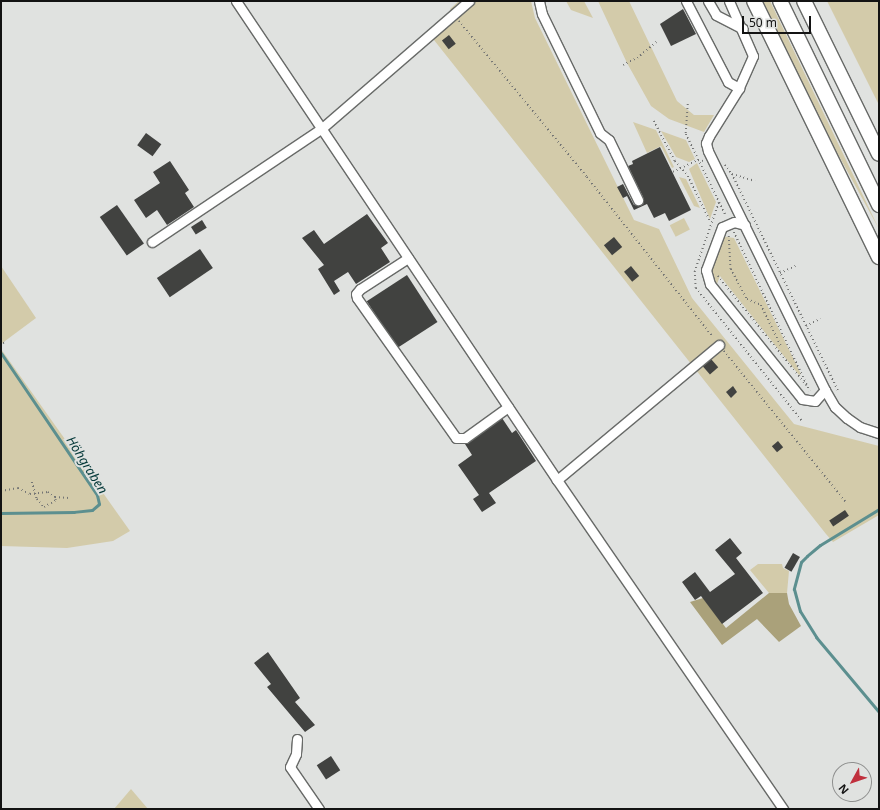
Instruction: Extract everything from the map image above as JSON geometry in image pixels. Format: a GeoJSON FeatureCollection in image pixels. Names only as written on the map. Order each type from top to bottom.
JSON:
{"type":"FeatureCollection","features":[{"type":"Feature","properties":{"kind":"highway"},"geometry":{"type":"LineString","coordinates":[[754,1],[879,257]]}},
{"type":"Feature","properties":{"kind":"highway"},"geometry":{"type":"LineString","coordinates":[[780,1],[879,205]]}},
{"type":"Feature","properties":{"kind":"highway"},"geometry":{"type":"LineString","coordinates":[[804,1],[879,154]]}},
{"type":"Feature","properties":{"kind":"highway"},"geometry":{"type":"LineString","coordinates":[[811,1],[834,61]]}},
{"type":"Feature","properties":{"kind":"street"},"geometry":{"type":"LineString","coordinates":[[236,1],[557,480],[782,809]]}},
{"type":"Feature","properties":{"kind":"street"},"geometry":{"type":"LineString","coordinates":[[152,242],[322,128],[469,1]]}},
{"type":"Feature","properties":{"kind":"street"},"geometry":{"type":"LineString","coordinates":[[539,1],[542,14],[600,133],[609,140],[638,200]]}},
{"type":"Feature","properties":{"kind":"street"},"geometry":{"type":"LineString","coordinates":[[686,1],[728,82],[739,88]]}},
{"type":"Feature","properties":{"kind":"street"},"geometry":{"type":"LineString","coordinates":[[708,1],[716,14],[743,29]]}},
{"type":"Feature","properties":{"kind":"street"},"geometry":{"type":"LineString","coordinates":[[729,1],[754,56],[739,88],[706,143],[708,151],[825,390],[836,407],[847,418],[860,427],[879,433]]}},
{"type":"Feature","properties":{"kind":"street"},"geometry":{"type":"LineString","coordinates":[[744,225],[726,225],[708,264],[706,276],[715,292],[800,396],[808,402],[815,401],[825,390]]}},
{"type":"Feature","properties":{"kind":"street"},"geometry":{"type":"LineString","coordinates":[[408,258],[360,289],[356,294],[357,298],[456,438],[465,438],[508,407]]}},
{"type":"Feature","properties":{"kind":"street"},"geometry":{"type":"LineString","coordinates":[[557,480],[719,345]]}},
{"type":"Feature","properties":{"kind":"street"},"geometry":{"type":"LineString","coordinates":[[297,739],[296,754],[290,767],[319,809]]}},
{"type":"Feature","properties":{"kind":"path"},"geometry":{"type":"LineString","coordinates":[[454,14],[587,177],[719,345],[846,502]]}},
{"type":"Feature","properties":{"kind":"path"},"geometry":{"type":"LineString","coordinates":[[623,65],[637,58],[656,42]]}},
{"type":"Feature","properties":{"kind":"path"},"geometry":{"type":"LineString","coordinates":[[688,104],[686,134],[726,225],[733,232],[815,401]]}},
{"type":"Feature","properties":{"kind":"path"},"geometry":{"type":"LineString","coordinates":[[654,121],[688,176],[708,222],[726,225]]}},
{"type":"Feature","properties":{"kind":"path"},"geometry":{"type":"LineString","coordinates":[[673,172],[682,168]]}},
{"type":"Feature","properties":{"kind":"path"},"geometry":{"type":"LineString","coordinates":[[732,174],[838,390]]}},
{"type":"Feature","properties":{"kind":"path"},"geometry":{"type":"LineString","coordinates":[[733,232],[728,230],[731,269],[747,299],[761,305],[781,346]]}},
{"type":"Feature","properties":{"kind":"path"},"geometry":{"type":"LineString","coordinates":[[700,254],[809,388]]}},
{"type":"Feature","properties":{"kind":"path"},"geometry":{"type":"LineString","coordinates":[[780,273],[795,266]]}},
{"type":"Feature","properties":{"kind":"path"},"geometry":{"type":"LineString","coordinates":[[806,326],[820,319]]}},
{"type":"Feature","properties":{"kind":"path"},"geometry":{"type":"LineString","coordinates":[[1,339],[4,343],[1,345]]}},
{"type":"Feature","properties":{"kind":"path"},"geometry":{"type":"LineString","coordinates":[[32,482],[37,500],[44,507],[56,500],[55,497]]}},
{"type":"Feature","properties":{"kind":"path"},"geometry":{"type":"LineString","coordinates":[[1,491],[18,488],[36,495],[48,492],[55,497],[69,498]]}},
{"type":"Feature","properties":{"kind":"shaded area"},"geometry":{"type":"Polygon","coordinates":[[[459,1],[531,1],[535,18],[634,220],[659,229],[692,298],[794,424],[879,446],[879,515],[833,542],[826,534],[430,35],[453,14],[450,9],[459,1]]]}},
{"type":"Feature","properties":{"kind":"shaded area"},"geometry":{"type":"Polygon","coordinates":[[[566,1],[584,1],[593,18],[571,10],[566,1]]]}},
{"type":"Feature","properties":{"kind":"shaded area"},"geometry":{"type":"Polygon","coordinates":[[[598,1],[629,1],[677,101],[694,115],[714,115],[704,132],[669,119],[651,106],[627,63],[598,1]]]}},
{"type":"Feature","properties":{"kind":"shaded area"},"geometry":{"type":"Polygon","coordinates":[[[762,1],[770,1],[879,229],[834,147],[762,1]]]}},
{"type":"Feature","properties":{"kind":"shaded area"},"geometry":{"type":"Polygon","coordinates":[[[827,1],[879,1],[879,105],[827,1]]]}},
{"type":"Feature","properties":{"kind":"shaded area"},"geometry":{"type":"Polygon","coordinates":[[[633,122],[656,130],[674,167],[672,168],[661,146],[647,153],[633,122]]]}},
{"type":"Feature","properties":{"kind":"shaded area"},"geometry":{"type":"Polygon","coordinates":[[[661,131],[686,140],[695,159],[689,162],[676,157],[661,131]]]}},
{"type":"Feature","properties":{"kind":"shaded area"},"geometry":{"type":"Polygon","coordinates":[[[697,163],[716,202],[710,219],[689,169],[697,163]]]}},
{"type":"Feature","properties":{"kind":"shaded area"},"geometry":{"type":"Polygon","coordinates":[[[679,177],[686,179],[700,208],[694,206],[679,177]]]}},
{"type":"Feature","properties":{"kind":"shaded area"},"geometry":{"type":"Polygon","coordinates":[[[684,218],[690,230],[676,237],[670,225],[684,218]]]}},
{"type":"Feature","properties":{"kind":"shaded area"},"geometry":{"type":"Polygon","coordinates":[[[721,236],[734,238],[801,374],[799,375],[720,276],[715,289],[711,273],[721,236]]]}},
{"type":"Feature","properties":{"kind":"shaded area"},"geometry":{"type":"Polygon","coordinates":[[[1,266],[36,318],[1,344],[1,266]]]}},
{"type":"Feature","properties":{"kind":"shaded area"},"geometry":{"type":"Polygon","coordinates":[[[1,349],[130,531],[113,541],[67,548],[1,546],[1,349]]]}},
{"type":"Feature","properties":{"kind":"shaded area"},"geometry":{"type":"Polygon","coordinates":[[[758,564],[782,564],[783,568],[789,571],[787,593],[769,593],[750,570],[758,564]]]}},
{"type":"Feature","properties":{"kind":"shaded area"},"geometry":{"type":"Polygon","coordinates":[[[769,593],[787,593],[789,604],[801,626],[779,642],[757,619],[722,645],[690,602],[703,598],[726,628],[769,593]]]}},
{"type":"Feature","properties":{"kind":"shaded area"},"geometry":{"type":"Polygon","coordinates":[[[131,789],[148,809],[114,809],[131,789]]]}},
{"type":"Feature","properties":{"kind":"building"},"geometry":{"type":"Polygon","coordinates":[[[683,9],[696,34],[671,46],[660,24],[683,9]]]}},
{"type":"Feature","properties":{"kind":"building"},"geometry":{"type":"Polygon","coordinates":[[[449,35],[456,44],[449,49],[442,41],[449,35]]]}},
{"type":"Feature","properties":{"kind":"building"},"geometry":{"type":"Polygon","coordinates":[[[146,133],[161,144],[153,156],[137,145],[146,133]]]}},
{"type":"Feature","properties":{"kind":"building"},"geometry":{"type":"Polygon","coordinates":[[[660,147],[691,210],[669,221],[665,213],[654,218],[647,204],[634,210],[627,196],[623,198],[617,187],[623,184],[634,205],[643,204],[643,197],[628,166],[633,164],[632,161],[660,147]]]}},
{"type":"Feature","properties":{"kind":"building"},"geometry":{"type":"Polygon","coordinates":[[[170,161],[189,190],[185,193],[194,207],[167,225],[157,210],[146,218],[134,200],[160,183],[153,172],[170,161]]]}},
{"type":"Feature","properties":{"kind":"building"},"geometry":{"type":"Polygon","coordinates":[[[117,205],[144,244],[127,256],[100,217],[117,205]]]}},
{"type":"Feature","properties":{"kind":"building"},"geometry":{"type":"Polygon","coordinates":[[[367,214],[388,243],[381,248],[390,262],[356,284],[348,272],[334,281],[340,291],[334,295],[318,269],[324,265],[302,238],[314,230],[324,244],[367,214]]]}},
{"type":"Feature","properties":{"kind":"building"},"geometry":{"type":"Polygon","coordinates":[[[202,220],[207,228],[196,235],[191,227],[202,220]]]}},
{"type":"Feature","properties":{"kind":"building"},"geometry":{"type":"Polygon","coordinates":[[[614,237],[622,247],[612,255],[604,245],[614,237]]]}},
{"type":"Feature","properties":{"kind":"building"},"geometry":{"type":"Polygon","coordinates":[[[200,249],[213,268],[170,297],[157,278],[200,249]]]}},
{"type":"Feature","properties":{"kind":"building"},"geometry":{"type":"Polygon","coordinates":[[[631,266],[639,276],[632,282],[624,272],[631,266]]]}},
{"type":"Feature","properties":{"kind":"building"},"geometry":{"type":"Polygon","coordinates":[[[407,275],[437,322],[397,348],[367,301],[407,275]]]}},
{"type":"Feature","properties":{"kind":"building"},"geometry":{"type":"Polygon","coordinates":[[[711,359],[718,367],[710,375],[703,366],[711,359]]]}},
{"type":"Feature","properties":{"kind":"building"},"geometry":{"type":"Polygon","coordinates":[[[733,386],[737,392],[731,398],[726,392],[733,386]]]}},
{"type":"Feature","properties":{"kind":"building"},"geometry":{"type":"Polygon","coordinates":[[[502,418],[512,433],[516,430],[536,461],[489,493],[496,503],[482,512],[473,499],[479,495],[458,465],[472,455],[465,444],[502,418]]]}},
{"type":"Feature","properties":{"kind":"building"},"geometry":{"type":"Polygon","coordinates":[[[778,441],[783,447],[777,452],[772,446],[778,441]]]}},
{"type":"Feature","properties":{"kind":"building"},"geometry":{"type":"Polygon","coordinates":[[[845,510],[849,516],[833,526],[829,521],[845,510]]]}},
{"type":"Feature","properties":{"kind":"building"},"geometry":{"type":"Polygon","coordinates":[[[730,538],[742,553],[736,558],[763,593],[722,624],[701,596],[695,600],[682,582],[695,572],[710,592],[735,574],[715,550],[730,538]]]}},
{"type":"Feature","properties":{"kind":"building"},"geometry":{"type":"Polygon","coordinates":[[[793,553],[800,557],[791,572],[784,568],[793,553]]]}},
{"type":"Feature","properties":{"kind":"building"},"geometry":{"type":"Polygon","coordinates":[[[268,652],[300,698],[295,702],[315,725],[305,732],[267,687],[271,684],[254,663],[268,652]]]}},
{"type":"Feature","properties":{"kind":"building"},"geometry":{"type":"Polygon","coordinates":[[[331,756],[340,770],[326,780],[317,765],[331,756]]]}},
{"type":"Feature","properties":{"kind":"waterway","name":"Höhgraben"},"geometry":{"type":"LineString","coordinates":[[1,353],[97,495],[99,504],[92,510],[74,512],[1,513]]}},
{"type":"Feature","properties":{"kind":"waterway"},"geometry":{"type":"LineString","coordinates":[[879,509],[820,545],[807,556],[801,562],[794,589],[800,611],[816,637],[879,712]]}}]}
